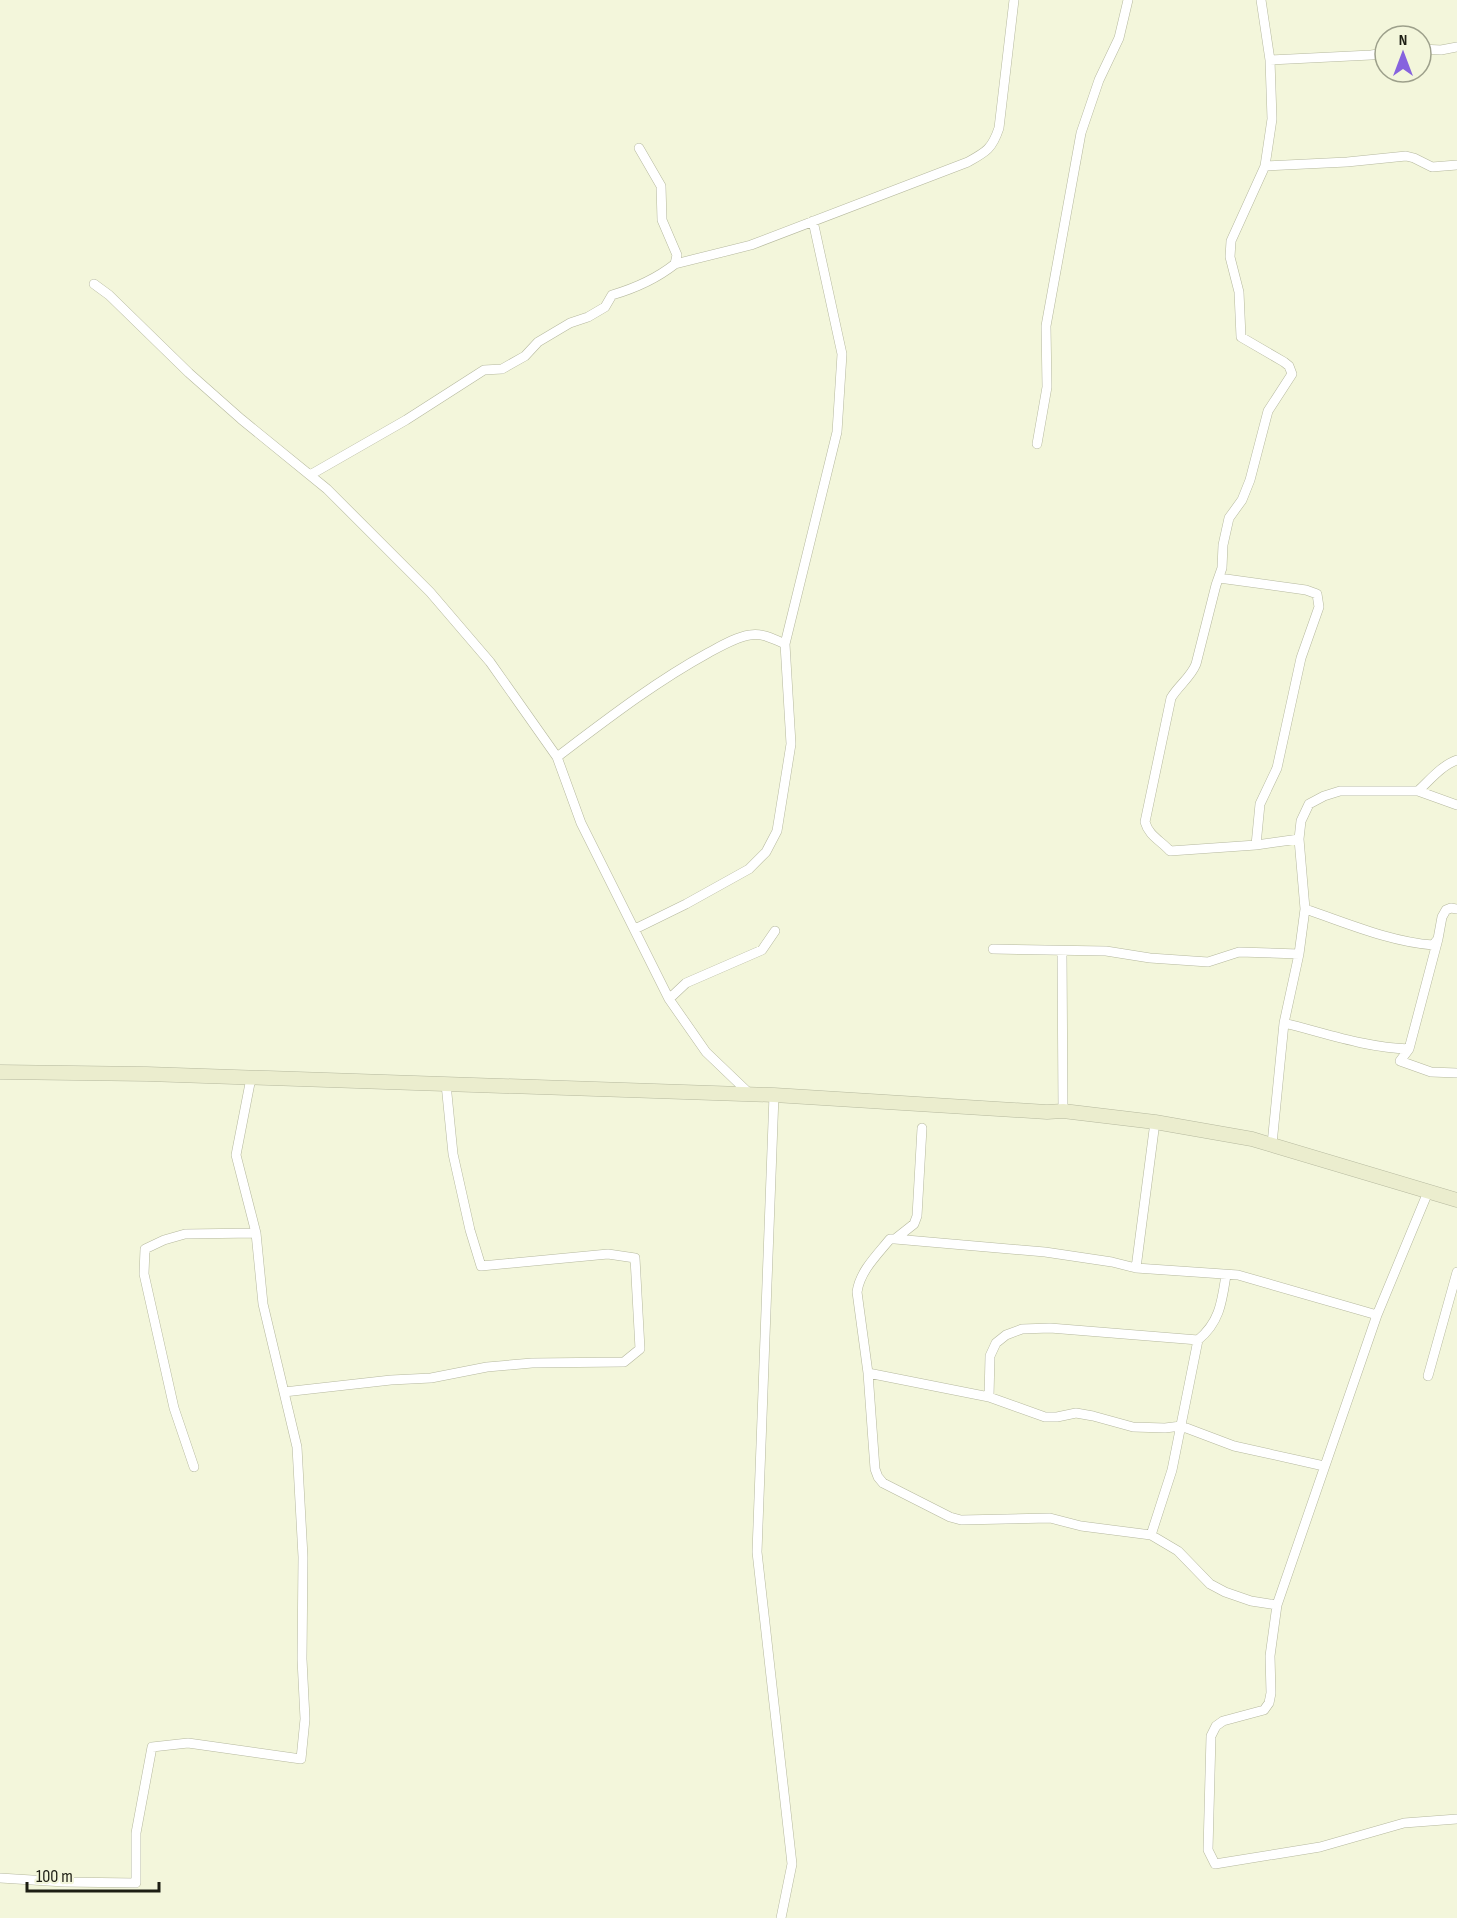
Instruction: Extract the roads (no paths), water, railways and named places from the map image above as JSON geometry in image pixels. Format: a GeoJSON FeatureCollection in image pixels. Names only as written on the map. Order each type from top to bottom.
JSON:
{"type":"FeatureCollection","features":[{"type":"Feature","properties":{"kind":"main road"},"geometry":{"type":"LineString","coordinates":[[0,1072],[147,1074],[774,1095],[1036,1112],[1063,1111],[1155,1122],[1272,1144],[1457,1200]]}},
{"type":"Feature","properties":{"kind":"street"},"geometry":{"type":"LineString","coordinates":[[310,475],[406,420],[484,370],[502,369],[525,356],[538,342],[570,323],[588,318],[605,307],[612,295],[636,288],[661,275],[675,264],[751,245],[968,162],[988,150],[999,128],[1014,0]]}},
{"type":"Feature","properties":{"kind":"street"},"geometry":{"type":"LineString","coordinates":[[1037,444],[1047,387],[1046,326],[1081,133],[1099,80],[1119,38],[1128,0]]}},
{"type":"Feature","properties":{"kind":"street"},"geometry":{"type":"LineString","coordinates":[[1261,0],[1270,60],[1272,119],[1265,166],[1231,241],[1230,257],[1239,292],[1241,337],[1284,362],[1289,366],[1292,374],[1268,411],[1250,480],[1242,500],[1229,518],[1223,545],[1220,578],[1216,585],[1196,664],[1193,672],[1176,688],[1171,698],[1145,822],[1153,838],[1159,840],[1170,851],[1256,845],[1299,839]]}},
{"type":"Feature","properties":{"kind":"street"},"geometry":{"type":"LineString","coordinates":[[1433,50],[1457,47]]}},
{"type":"Feature","properties":{"kind":"street"},"geometry":{"type":"LineString","coordinates":[[1270,60],[1373,56]]}},
{"type":"Feature","properties":{"kind":"street"},"geometry":{"type":"LineString","coordinates":[[639,148],[661,186],[662,220],[677,255],[675,264]]}},
{"type":"Feature","properties":{"kind":"street"},"geometry":{"type":"LineString","coordinates":[[1265,166],[1347,162],[1406,156],[1431,167],[1457,165]]}},
{"type":"Feature","properties":{"kind":"street"},"geometry":{"type":"LineString","coordinates":[[635,929],[749,869],[766,852],[777,831],[791,744],[785,644],[837,432],[842,354],[813,221]]}},
{"type":"Feature","properties":{"kind":"street"},"geometry":{"type":"LineString","coordinates":[[94,284],[109,295],[189,373],[232,411],[327,489],[430,592],[490,662],[557,757],[581,824],[669,999],[706,1052],[751,1095]]}},
{"type":"Feature","properties":{"kind":"street"},"geometry":{"type":"LineString","coordinates":[[1220,578],[1306,590],[1317,594],[1319,599],[1319,607],[1301,658],[1277,768],[1260,804],[1256,845]]}},
{"type":"Feature","properties":{"kind":"street"},"geometry":{"type":"LineString","coordinates":[[557,757],[690,663],[728,642],[750,635],[768,636],[785,644]]}},
{"type":"Feature","properties":{"kind":"street"},"geometry":{"type":"LineString","coordinates":[[1418,792],[1437,773],[1457,760]]}},
{"type":"Feature","properties":{"kind":"street"},"geometry":{"type":"LineString","coordinates":[[1272,1144],[1284,1023],[1299,954],[1305,909],[1299,839],[1301,821],[1309,804],[1324,796],[1340,792],[1418,792],[1457,805]]}},
{"type":"Feature","properties":{"kind":"street"},"geometry":{"type":"LineString","coordinates":[[1305,909],[1419,944],[1433,945],[1438,939]]}},
{"type":"Feature","properties":{"kind":"street"},"geometry":{"type":"LineString","coordinates":[[1457,909],[1446,910],[1442,917],[1409,1049],[1400,1061],[1431,1072],[1457,1073]]}},
{"type":"Feature","properties":{"kind":"street"},"geometry":{"type":"LineString","coordinates":[[669,999],[686,983],[762,950],[775,931]]}},
{"type":"Feature","properties":{"kind":"street"},"geometry":{"type":"LineString","coordinates":[[993,949],[1106,951],[1150,958],[1208,962],[1239,952],[1299,954]]}},
{"type":"Feature","properties":{"kind":"street"},"geometry":{"type":"LineString","coordinates":[[1062,951],[1063,1111]]}},
{"type":"Feature","properties":{"kind":"street"},"geometry":{"type":"LineString","coordinates":[[1284,1023],[1366,1043],[1409,1049]]}},
{"type":"Feature","properties":{"kind":"street"},"geometry":{"type":"LineString","coordinates":[[0,1878],[136,1883],[135,1833],[152,1747],[188,1743],[301,1760],[305,1719],[302,1659],[303,1557],[297,1447],[263,1304],[256,1233],[236,1155],[251,1078]]}},
{"type":"Feature","properties":{"kind":"street"},"geometry":{"type":"LineString","coordinates":[[285,1392],[391,1380],[431,1378],[487,1366],[624,1362],[640,1349],[635,1258],[608,1254],[481,1266],[453,1154],[446,1084]]}},
{"type":"Feature","properties":{"kind":"street"},"geometry":{"type":"LineString","coordinates":[[774,1095],[757,1552],[792,1864],[781,1918]]}},
{"type":"Feature","properties":{"kind":"street"},"geometry":{"type":"LineString","coordinates":[[1136,1268],[1155,1122]]}},
{"type":"Feature","properties":{"kind":"street"},"geometry":{"type":"LineString","coordinates":[[895,1239],[914,1224],[917,1216],[922,1128]]}},
{"type":"Feature","properties":{"kind":"street"},"geometry":{"type":"LineString","coordinates":[[1428,1192],[1377,1315],[1277,1605],[1270,1656],[1269,1703],[1264,1710],[1223,1721],[1216,1725],[1211,1736],[1208,1851],[1215,1864],[1231,1862],[1320,1847],[1404,1823],[1457,1819]]}},
{"type":"Feature","properties":{"kind":"street"},"geometry":{"type":"LineString","coordinates":[[195,1467],[174,1408],[144,1274],[145,1249],[185,1234],[256,1233]]}},
{"type":"Feature","properties":{"kind":"street"},"geometry":{"type":"LineString","coordinates":[[1277,1605],[1251,1601],[1210,1584],[1178,1551],[1151,1535],[1081,1527],[1050,1518],[961,1520],[950,1517],[884,1483],[878,1477],[875,1469],[868,1373],[857,1292],[859,1281],[890,1239],[895,1239],[1045,1252],[1136,1268],[1238,1275],[1377,1315]]}},
{"type":"Feature","properties":{"kind":"street"},"geometry":{"type":"LineString","coordinates":[[1428,1376],[1457,1272]]}},
{"type":"Feature","properties":{"kind":"street"},"geometry":{"type":"LineString","coordinates":[[1151,1535],[1172,1470],[1198,1340],[1208,1332],[1215,1321],[1222,1300],[1226,1275]]}},
{"type":"Feature","properties":{"kind":"street"},"geometry":{"type":"LineString","coordinates":[[989,1397],[990,1356],[996,1343],[1006,1335],[1022,1329],[1050,1328],[1198,1340]]}},
{"type":"Feature","properties":{"kind":"street"},"geometry":{"type":"LineString","coordinates":[[868,1373],[989,1397],[1046,1417],[1076,1413],[1132,1427],[1181,1426],[1234,1446],[1324,1466]]}}]}
